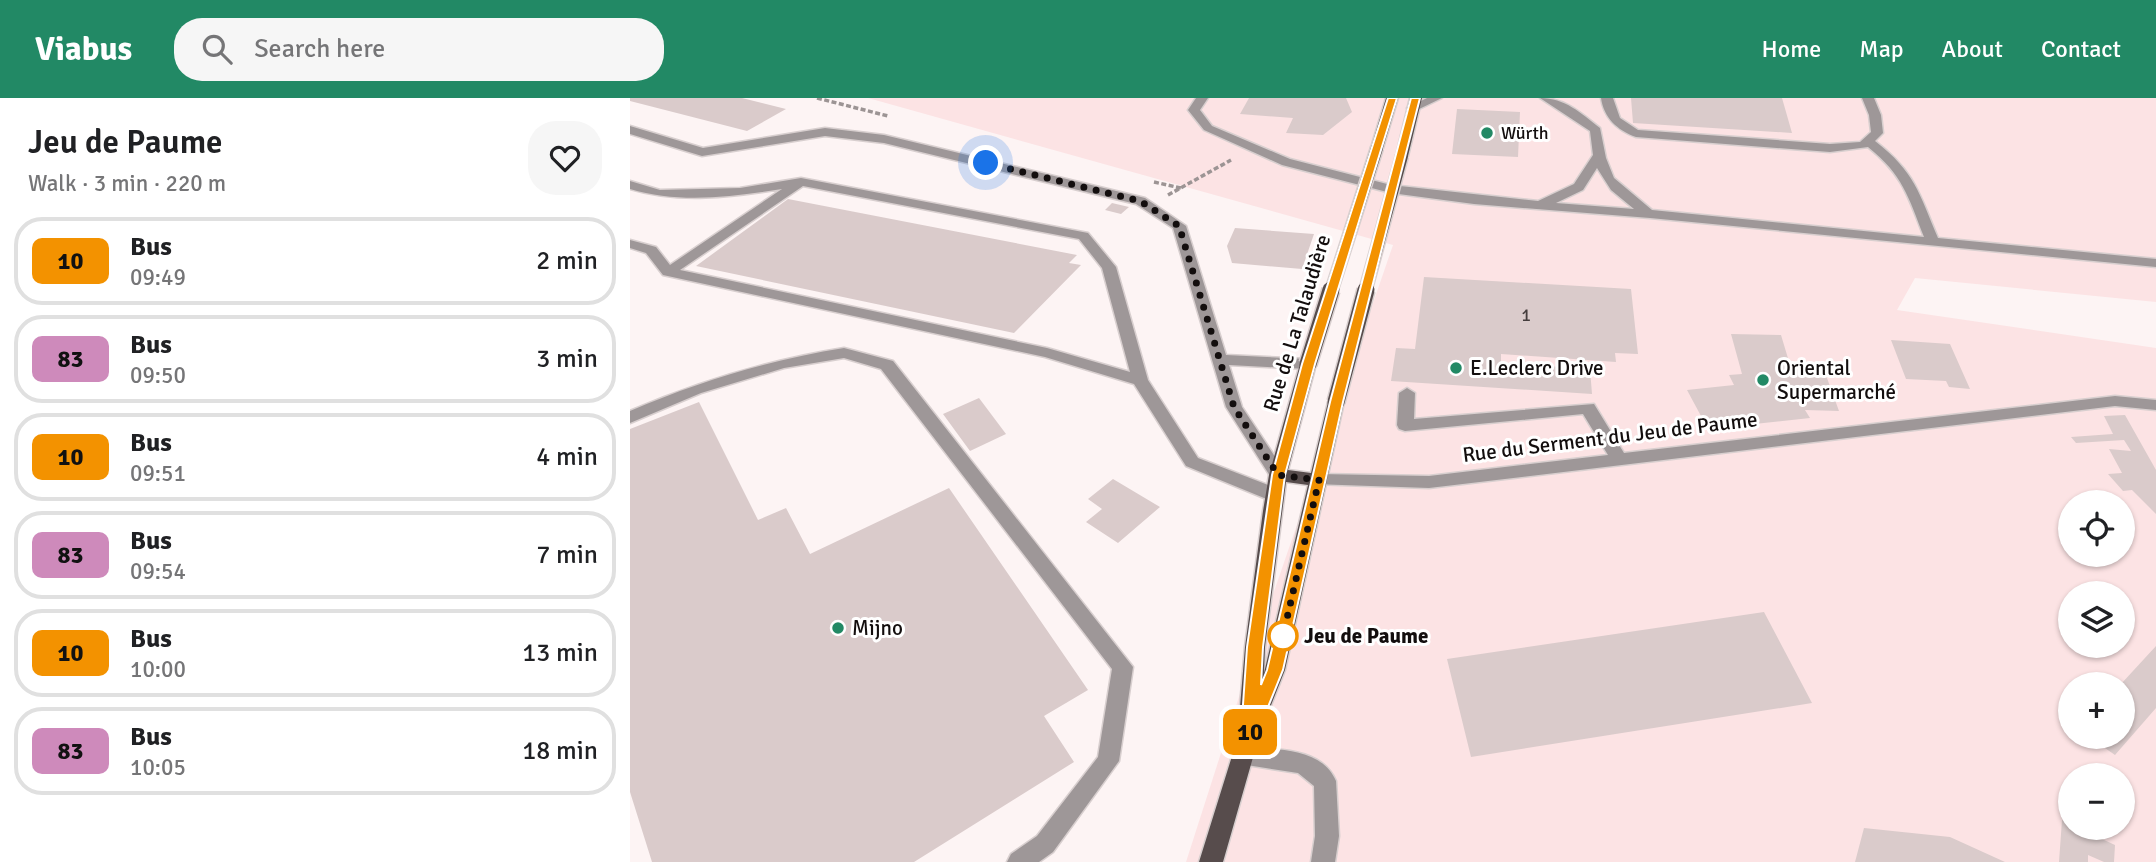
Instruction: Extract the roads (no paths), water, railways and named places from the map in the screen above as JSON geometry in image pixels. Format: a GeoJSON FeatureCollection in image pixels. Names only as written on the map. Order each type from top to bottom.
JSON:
{"type":"FeatureCollection","features":[{"type":"Feature","properties":{"kind":"main road","name":"Rue de La Talaudière"},"geometry":{"type":"LineString","coordinates":[[1249,733],[1255,647],[1277,485],[1308,364],[1390,101]]}},
{"type":"Feature","properties":{"kind":"main road","name":"Rue de La Talaudière"},"geometry":{"type":"LineString","coordinates":[[1211,862],[1249,733],[1275,670],[1336,402],[1414,103]]}},
{"type":"Feature","properties":{"kind":"main road"},"geometry":{"type":"LineString","coordinates":[[1277,485],[1319,480]]}},
{"type":"Feature","properties":{"kind":"street"},"geometry":{"type":"LineString","coordinates":[[1202,98],[1195,110],[1208,128],[1286,162],[1391,189],[1474,200],[1650,214],[2156,263]]}},
{"type":"Feature","properties":{"kind":"street"},"geometry":{"type":"LineString","coordinates":[[1414,103],[1436,98]]}},
{"type":"Feature","properties":{"kind":"street"},"geometry":{"type":"LineString","coordinates":[[1546,98],[1565,107],[1595,130],[1597,158],[1617,192],[1650,214]]}},
{"type":"Feature","properties":{"kind":"street"},"geometry":{"type":"LineString","coordinates":[[1607,98],[1608,110],[1615,123],[1636,133],[1829,148],[1863,145],[1877,133],[1868,98]]}},
{"type":"Feature","properties":{"kind":"street"},"geometry":{"type":"LineString","coordinates":[[630,130],[702,152],[825,132],[884,139],[1140,201],[1179,226],[1234,407],[1277,485]]}},
{"type":"Feature","properties":{"kind":"street"},"geometry":{"type":"LineString","coordinates":[[1867,141],[1893,161],[1907,179],[1933,242]]}},
{"type":"Feature","properties":{"kind":"street"},"geometry":{"type":"LineString","coordinates":[[1539,205],[1579,187],[1597,158]]}},
{"type":"Feature","properties":{"kind":"street"},"geometry":{"type":"LineString","coordinates":[[630,185],[659,194],[740,192],[801,182],[1083,236],[1109,267],[1140,380],[1192,463],[1277,485]]}},
{"type":"Feature","properties":{"kind":"street"},"geometry":{"type":"LineString","coordinates":[[667,272],[801,182]]}},
{"type":"Feature","properties":{"kind":"street"},"geometry":{"type":"LineString","coordinates":[[630,244],[651,250],[667,272],[1047,353],[1140,380]]}},
{"type":"Feature","properties":{"kind":"street"},"geometry":{"type":"LineString","coordinates":[[630,417],[695,389],[783,363],[844,353],[887,365],[1123,667],[1108,761],[1045,844],[1019,862]]}},
{"type":"Feature","properties":{"kind":"street"},"geometry":{"type":"LineString","coordinates":[[1221,360],[1308,364]]}},
{"type":"Feature","properties":{"kind":"street"},"geometry":{"type":"LineString","coordinates":[[1407,393],[1405,425],[1588,408],[1618,458]]}},
{"type":"Feature","properties":{"kind":"street","name":"Rue du Serment du Jeu de Paume"},"geometry":{"type":"LineString","coordinates":[[1319,480],[1429,482],[2115,401],[2156,405]]}},
{"type":"Feature","properties":{"kind":"street"},"geometry":{"type":"LineString","coordinates":[[1242,756],[1303,763],[1325,781],[1327,836],[1323,862]]}},
{"type":"Feature","properties":{"kind":"place","name":"Würth"},"geometry":{"type":"Point","coordinates":[1487,133]}},
{"type":"Feature","properties":{"kind":"place","name":"E.Leclerc Drive"},"geometry":{"type":"Point","coordinates":[1456,368]}},
{"type":"Feature","properties":{"kind":"place","name":"Oriental Supermarché"},"geometry":{"type":"Point","coordinates":[1763,380]}},
{"type":"Feature","properties":{"kind":"place","name":"Mijno"},"geometry":{"type":"Point","coordinates":[838,628]}},
{"type":"Feature","properties":{"kind":"place","name":"Jeu de Paume"},"geometry":{"type":"Point","coordinates":[1283,636]}}]}
